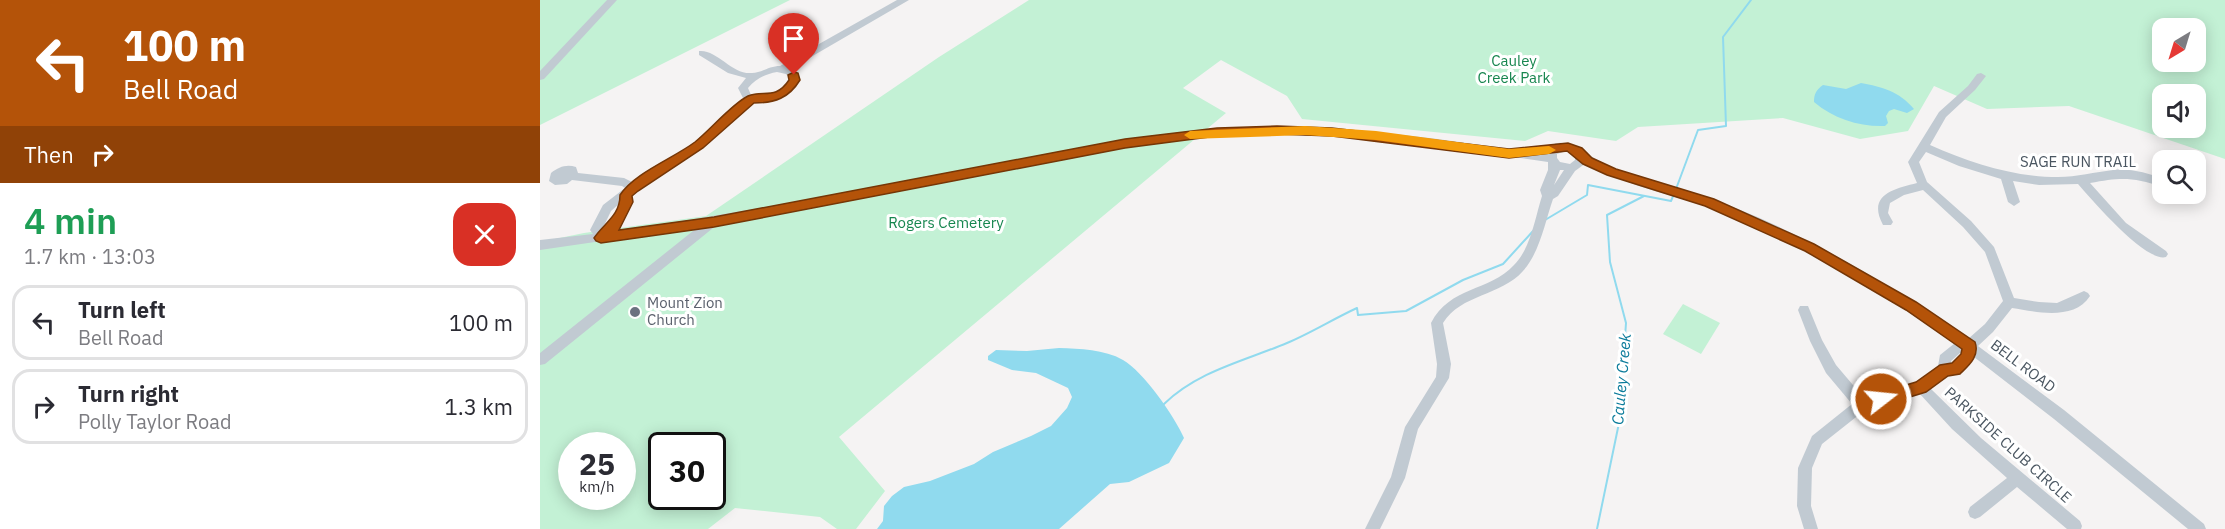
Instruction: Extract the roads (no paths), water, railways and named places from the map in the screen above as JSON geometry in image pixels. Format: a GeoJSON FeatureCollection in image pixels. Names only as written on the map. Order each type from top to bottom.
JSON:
{"type":"FeatureCollection","features":[{"type":"Feature","properties":{"kind":"street"},"geometry":{"type":"LineString","coordinates":[[540,77],[612,0]]}},
{"type":"Feature","properties":{"kind":"street"},"geometry":{"type":"LineString","coordinates":[[783,69],[794,75],[794,80],[788,90],[771,99],[751,99],[743,93],[743,88],[753,77],[769,70],[783,69],[904,0]]}},
{"type":"Feature","properties":{"kind":"street"},"geometry":{"type":"LineString","coordinates":[[702,53],[732,71],[753,77]]}},
{"type":"Feature","properties":{"kind":"street"},"geometry":{"type":"LineString","coordinates":[[1981,76],[1977,84],[1938,120],[1925,147],[1913,162],[1925,186],[1967,224],[1990,249],[2009,302]]}},
{"type":"Feature","properties":{"kind":"street"},"geometry":{"type":"LineString","coordinates":[[630,191],[614,227],[601,238],[596,230],[603,215],[614,201],[699,145],[751,99]]}},
{"type":"Feature","properties":{"kind":"street","name":"BELL ROAD"},"geometry":{"type":"LineString","coordinates":[[540,245],[714,222],[1115,145],[1217,132],[1277,130],[1332,132],[1553,157],[1568,147],[1588,161],[1612,172],[1710,202],[1809,247],[1864,277],[1970,346],[2048,405],[2199,529]]}},
{"type":"Feature","properties":{"kind":"street","name":"SAGE RUN TRAIL"},"geometry":{"type":"LineString","coordinates":[[1925,147],[1969,167],[2006,176],[2081,180],[2116,174],[2152,178]]}},
{"type":"Feature","properties":{"kind":"street"},"geometry":{"type":"LineString","coordinates":[[1548,196],[1554,193],[1573,168],[1581,162],[1580,154]]}},
{"type":"Feature","properties":{"kind":"street"},"geometry":{"type":"LineString","coordinates":[[1372,529],[1398,478],[1412,427],[1442,378],[1444,364],[1437,323],[1440,317],[1454,305],[1512,275],[1520,267],[1548,196],[1546,190],[1554,170],[1553,157]]}},
{"type":"Feature","properties":{"kind":"street","name":"BELL ROAD"},"geometry":{"type":"LineString","coordinates":[[1553,157],[1561,167],[1612,172]]}},
{"type":"Feature","properties":{"kind":"street"},"geometry":{"type":"LineString","coordinates":[[572,176],[624,183],[630,191]]}},
{"type":"Feature","properties":{"kind":"street"},"geometry":{"type":"LineString","coordinates":[[2006,176],[2014,202]]}},
{"type":"Feature","properties":{"kind":"street"},"geometry":{"type":"LineString","coordinates":[[2081,180],[2122,226],[2163,254]]}},
{"type":"Feature","properties":{"kind":"street"},"geometry":{"type":"LineString","coordinates":[[1887,222],[1882,215],[1882,208],[1887,199],[1904,190],[1925,186]]}},
{"type":"Feature","properties":{"kind":"street"},"geometry":{"type":"LineString","coordinates":[[603,215],[620,213]]}},
{"type":"Feature","properties":{"kind":"street"},"geometry":{"type":"LineString","coordinates":[[540,360],[714,222]]}},
{"type":"Feature","properties":{"kind":"street"},"geometry":{"type":"LineString","coordinates":[[2009,302],[2042,308],[2070,307],[2084,296]]}},
{"type":"Feature","properties":{"kind":"street"},"geometry":{"type":"LineString","coordinates":[[1811,529],[1804,506],[1805,468],[1817,440],[1862,405],[1921,387],[1945,369],[1955,369],[1968,357],[1970,346],[1989,328],[2009,302]]}},
{"type":"Feature","properties":{"kind":"street"},"geometry":{"type":"LineString","coordinates":[[1804,310],[1816,341],[1831,369],[1862,405]]}},
{"type":"Feature","properties":{"kind":"street","name":"PARKSIDE CLUB CIRCLE"},"geometry":{"type":"LineString","coordinates":[[1921,387],[1938,406],[2017,478],[2075,526]]}},
{"type":"Feature","properties":{"kind":"street"},"geometry":{"type":"LineString","coordinates":[[1976,512],[2017,478]]}},
{"type":"Feature","properties":{"kind":"water"},"geometry":{"type":"Polygon","coordinates":[[[1861,83],[1890,91],[1914,109],[1907,113],[1894,109],[1889,111],[1886,116],[1888,123],[1885,126],[1876,126],[1839,117],[1814,102],[1816,92],[1823,85],[1846,89],[1861,83]]]}},
{"type":"Feature","properties":{"kind":"water"},"geometry":{"type":"Polygon","coordinates":[[[1059,348],[1092,350],[1116,356],[1140,374],[1166,407],[1184,438],[1169,463],[1129,482],[1110,484],[1059,529],[877,529],[883,521],[884,506],[904,487],[930,481],[974,464],[993,452],[1051,426],[1067,408],[1072,397],[1068,388],[1036,373],[1012,370],[988,360],[988,356],[996,350],[1027,351],[1059,348]]]}},
{"type":"Feature","properties":{"kind":"waterway","name":"Cauley Creek"},"geometry":{"type":"LineString","coordinates":[[1676,189],[1698,130],[1726,126],[1723,37],[1751,0]]}},
{"type":"Feature","properties":{"kind":"waterway"},"geometry":{"type":"LineString","coordinates":[[1545,220],[1587,195],[1588,185],[1671,201],[1674,194]]}},
{"type":"Feature","properties":{"kind":"waterway","name":"Cauley Creek"},"geometry":{"type":"LineString","coordinates":[[1597,529],[1619,423],[1626,323],[1610,262],[1607,215],[1644,196]]}},
{"type":"Feature","properties":{"kind":"waterway"},"geometry":{"type":"LineString","coordinates":[[1164,404],[1177,393],[1207,375],[1296,339],[1357,308],[1358,315],[1406,311],[1463,280],[1503,264],[1534,230]]}},
{"type":"Feature","properties":{"kind":"place","name":"Mount Zion Church"},"geometry":{"type":"Point","coordinates":[635,312]}},
{"type":"Feature","properties":{"kind":"park label","name":"Cauley Creek Park"},"geometry":{"type":"Point","coordinates":[1514,70]}},
{"type":"Feature","properties":{"kind":"park label","name":"Rogers Cemetery"},"geometry":{"type":"Point","coordinates":[946,223]}}]}
